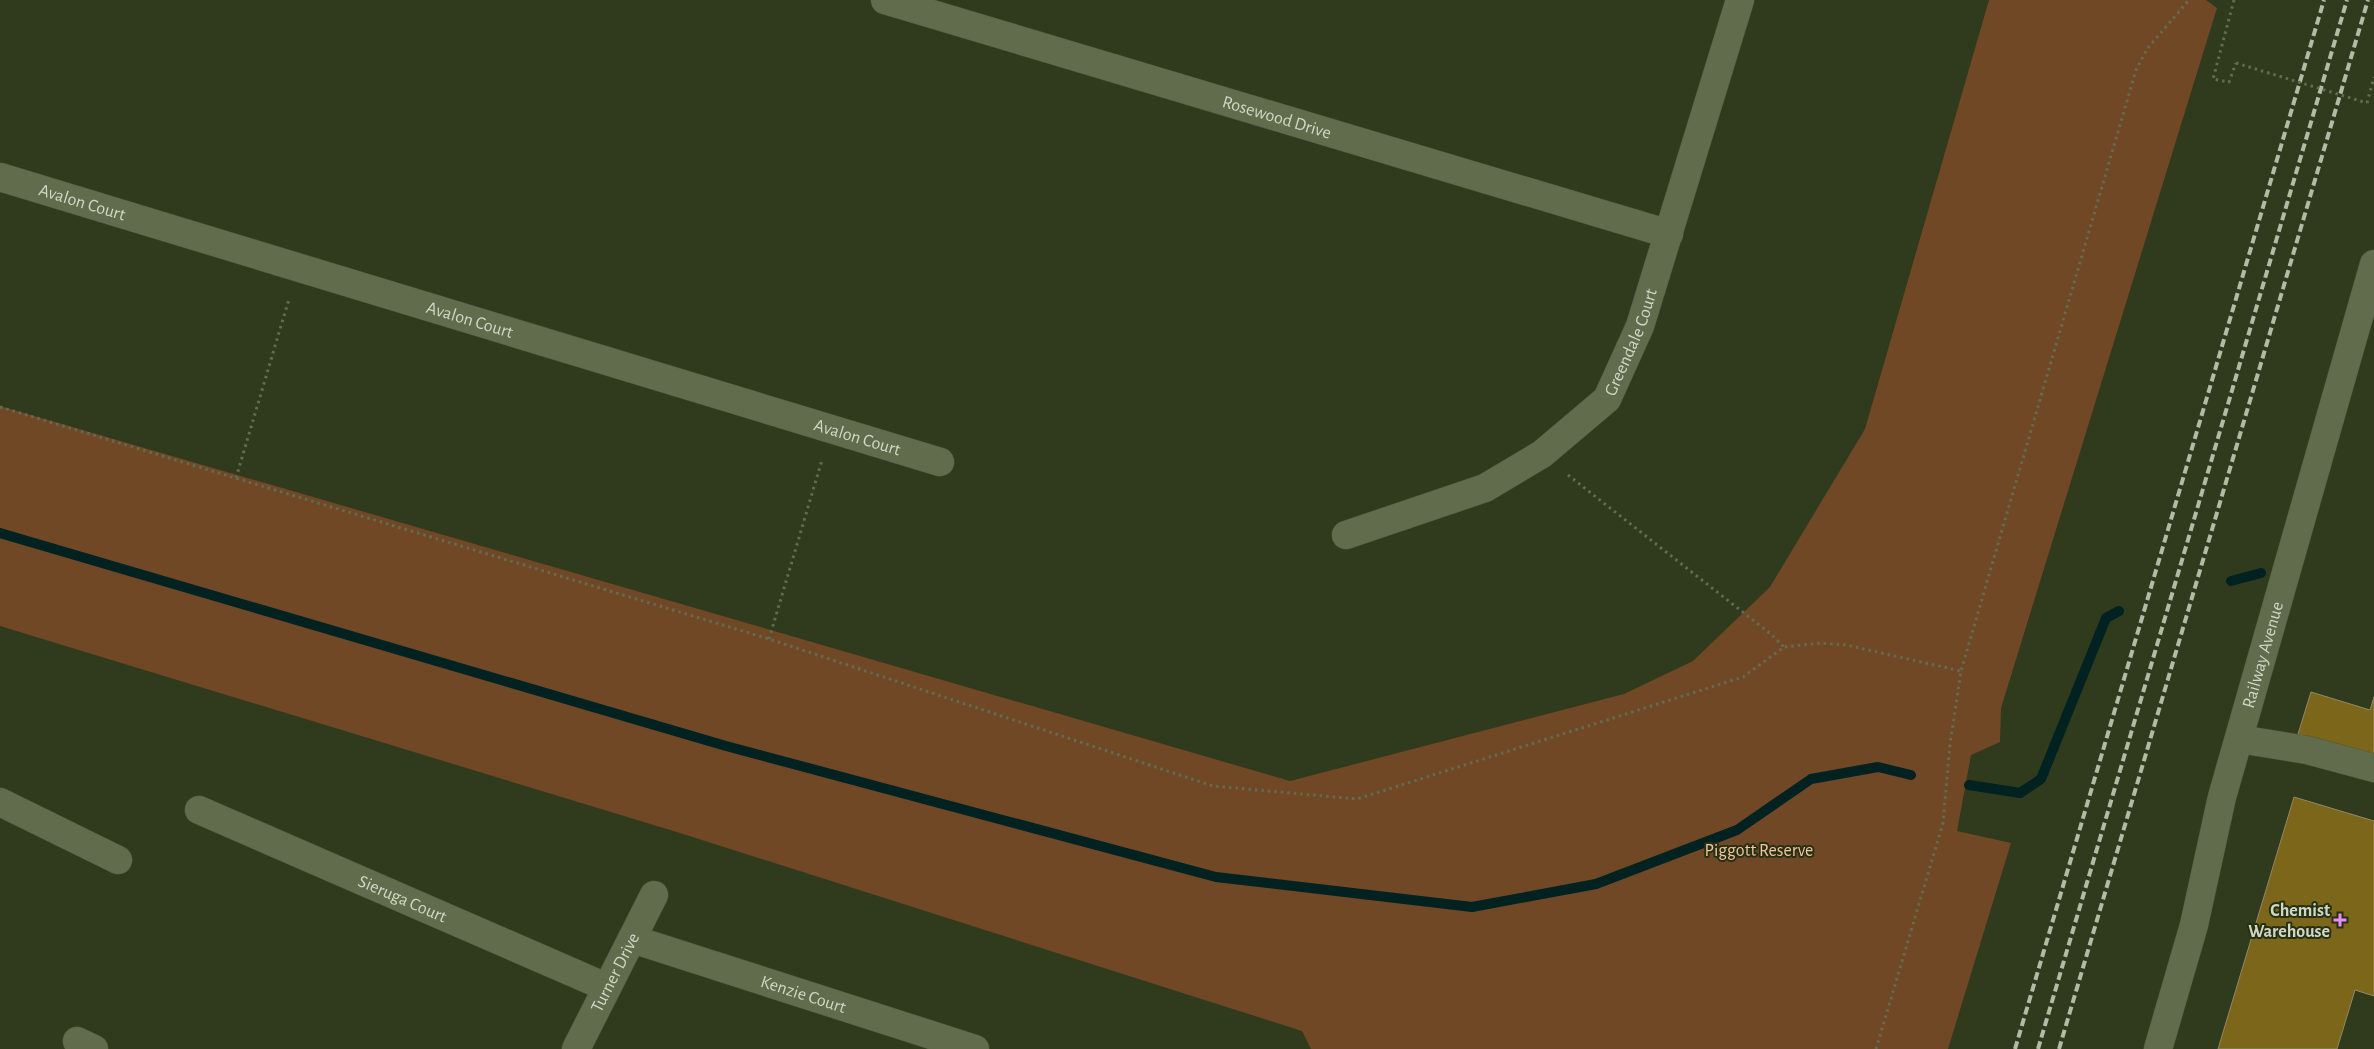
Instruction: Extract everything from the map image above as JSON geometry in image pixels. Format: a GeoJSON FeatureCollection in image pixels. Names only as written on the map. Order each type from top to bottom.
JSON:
{"type":"FeatureCollection","features":[{"type":"Feature","properties":{"kind":"street","name":"Rosewood Drive"},"geometry":{"type":"LineString","coordinates":[[885,0],[1669,234]]}},
{"type":"Feature","properties":{"kind":"street","name":"Greendale Court"},"geometry":{"type":"LineString","coordinates":[[1346,535],[1485,488],[1542,454],[1607,399],[1640,326],[1740,0]]}},
{"type":"Feature","properties":{"kind":"street","name":"Avalon Court"},"geometry":{"type":"LineString","coordinates":[[0,177],[940,462]]}},
{"type":"Feature","properties":{"kind":"street","name":"Railway Avenue"},"geometry":{"type":"LineString","coordinates":[[2158,1049],[2194,925],[2222,797],[2374,264]]}},
{"type":"Feature","properties":{"kind":"street"},"geometry":{"type":"LineString","coordinates":[[2239,739],[2307,750],[2374,768]]}},
{"type":"Feature","properties":{"kind":"street"},"geometry":{"type":"LineString","coordinates":[[0,802],[118,860]]}},
{"type":"Feature","properties":{"kind":"street","name":"Sieruga Court"},"geometry":{"type":"LineString","coordinates":[[199,810],[606,987]]}},
{"type":"Feature","properties":{"kind":"street","name":"Turner Drive"},"geometry":{"type":"LineString","coordinates":[[576,1049],[654,895]]}},
{"type":"Feature","properties":{"kind":"street","name":"Kenzie Court"},"geometry":{"type":"LineString","coordinates":[[632,939],[975,1049]]}},
{"type":"Feature","properties":{"kind":"path"},"geometry":{"type":"LineString","coordinates":[[1876,1049],[1943,823],[1950,744],[1961,671],[2136,70],[2147,49],[2189,0]]}},
{"type":"Feature","properties":{"kind":"path"},"geometry":{"type":"LineString","coordinates":[[2234,0],[2213,79],[2229,82],[2236,63],[2367,102],[2374,77]]}},
{"type":"Feature","properties":{"kind":"path"},"geometry":{"type":"LineString","coordinates":[[236,478],[298,267]]}},
{"type":"Feature","properties":{"kind":"path"},"geometry":{"type":"LineString","coordinates":[[0,407],[769,638],[1212,786],[1357,799],[1744,678],[1784,647],[1821,644],[1846,645],[1961,671]]}},
{"type":"Feature","properties":{"kind":"path"},"geometry":{"type":"LineString","coordinates":[[769,638],[821,460],[855,436]]}},
{"type":"Feature","properties":{"kind":"path"},"geometry":{"type":"LineString","coordinates":[[1542,454],[1772,635],[1784,647]]}},
{"type":"Feature","properties":{"kind":"green space","name":"Piggott Reserve"},"geometry":{"type":"Polygon","coordinates":[[[1989,0],[2206,0],[2217,8],[2001,708],[2000,742],[1971,755],[1957,831],[2011,843],[1948,1049],[1311,1049],[1302,1031],[680,833],[0,626],[0,406],[1290,781],[1624,694],[1693,661],[1770,587],[1865,429],[1989,0]]]}},
{"type":"Feature","properties":{"kind":"building"},"geometry":{"type":"Polygon","coordinates":[[[2311,692],[2370,710],[2374,697],[2374,756],[2298,734],[2311,692]]]}},
{"type":"Feature","properties":{"kind":"building"},"geometry":{"type":"Polygon","coordinates":[[[2294,797],[2374,821],[2374,996],[2355,990],[2337,1049],[2218,1049],[2294,797]]]}},
{"type":"Feature","properties":{"kind":"waterway"},"geometry":{"type":"LineString","coordinates":[[0,533],[726,746],[1216,877],[1472,907],[1596,884],[1737,830],[1811,779],[1878,767],[1911,775]]}},
{"type":"Feature","properties":{"kind":"waterway"},"geometry":{"type":"LineString","coordinates":[[2231,581],[2261,573]]}},
{"type":"Feature","properties":{"kind":"waterway"},"geometry":{"type":"LineString","coordinates":[[1969,785],[2020,793],[2041,779],[2106,618],[2119,611]]}},
{"type":"Feature","properties":{"kind":"railway"},"geometry":{"type":"LineString","coordinates":[[2015,1049],[2324,0]]}},
{"type":"Feature","properties":{"kind":"railway"},"geometry":{"type":"LineString","coordinates":[[2038,1049],[2347,0]]}},
{"type":"Feature","properties":{"kind":"railway"},"geometry":{"type":"LineString","coordinates":[[2059,1049],[2368,0]]}},
{"type":"Feature","properties":{"kind":"place","name":"Chemist Warehouse"},"geometry":{"type":"Point","coordinates":[2340,920]}}]}
